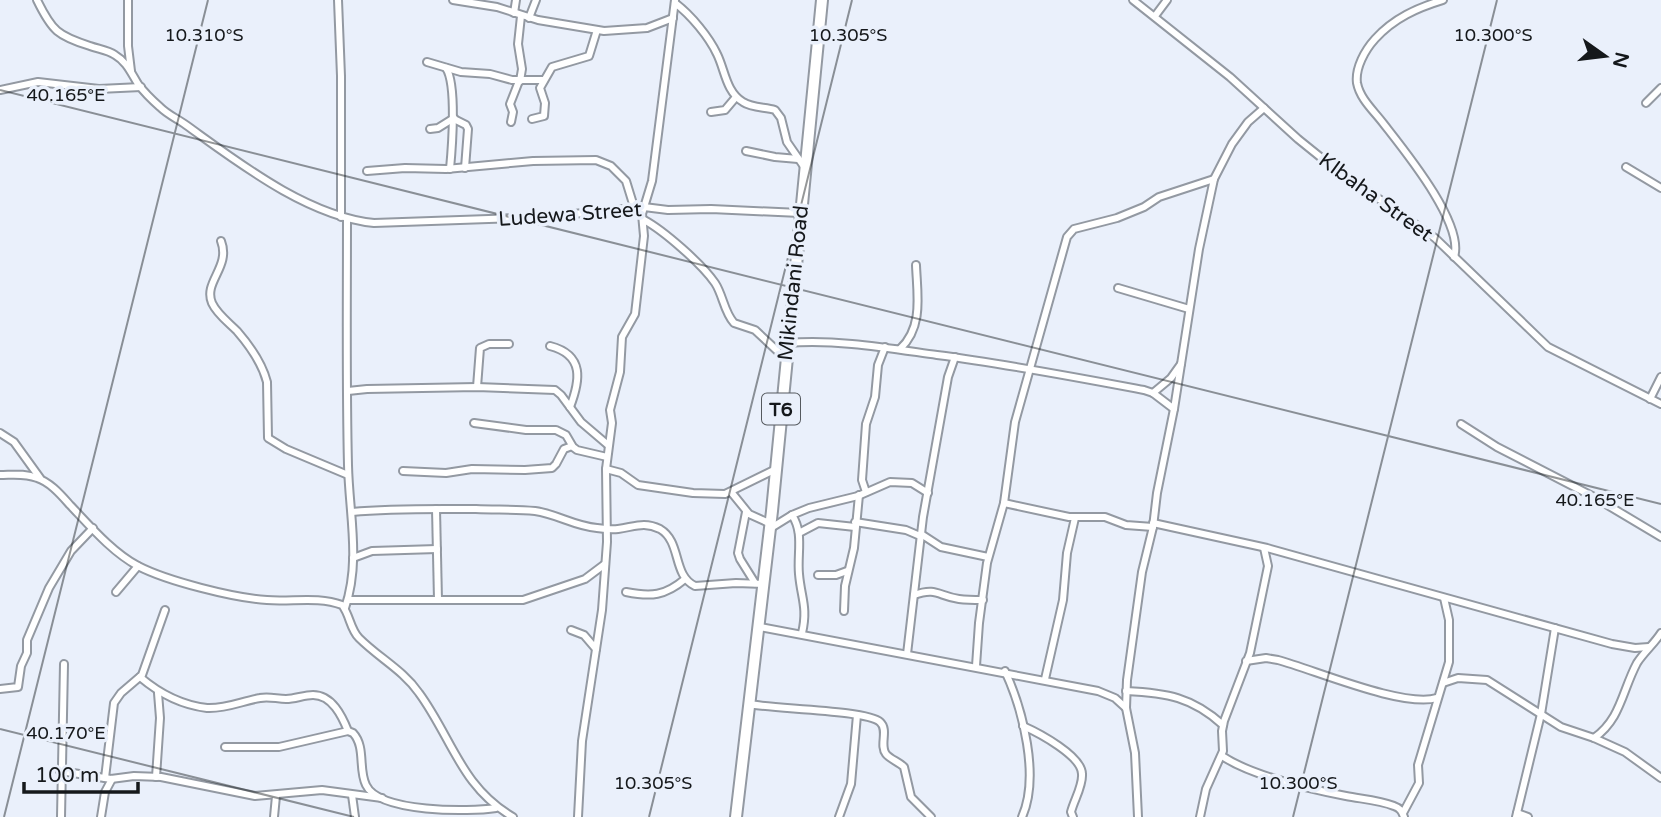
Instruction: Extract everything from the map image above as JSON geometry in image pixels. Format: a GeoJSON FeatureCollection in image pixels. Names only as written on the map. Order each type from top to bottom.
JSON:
{"type":"FeatureCollection","features":[{"type":"Feature","properties":{"kind":"highway","name":"Mikindani Road"},"geometry":{"type":"LineString","coordinates":[[736,817],[760,626],[759,583],[771,526],[800,213],[801,164],[822,0]]}},
{"type":"Feature","properties":{"kind":"street","name":"Ludewa Street"},"geometry":{"type":"LineString","coordinates":[[37,0],[60,35],[68,40],[113,53],[162,110],[225,155],[264,179],[344,218],[374,223],[485,220],[643,207],[800,213]]}},
{"type":"Feature","properties":{"kind":"street"},"geometry":{"type":"LineString","coordinates":[[128,0],[131,71]]}},
{"type":"Feature","properties":{"kind":"street"},"geometry":{"type":"LineString","coordinates":[[338,0],[348,475],[353,558],[345,608],[358,638],[416,688],[441,727],[457,760],[496,808],[513,817]]}},
{"type":"Feature","properties":{"kind":"street"},"geometry":{"type":"LineString","coordinates":[[453,0],[497,7],[529,18],[597,30],[647,28],[673,18]]}},
{"type":"Feature","properties":{"kind":"street"},"geometry":{"type":"LineString","coordinates":[[511,122],[511,102],[522,69],[517,44],[516,0]]}},
{"type":"Feature","properties":{"kind":"street"},"geometry":{"type":"LineString","coordinates":[[529,18],[536,0]]}},
{"type":"Feature","properties":{"kind":"street","name":"KIbaha Street"},"geometry":{"type":"LineString","coordinates":[[1133,0],[1319,156],[1435,238],[1548,346],[1661,404]]}},
{"type":"Feature","properties":{"kind":"street"},"geometry":{"type":"LineString","coordinates":[[1155,16],[1167,0]]}},
{"type":"Feature","properties":{"kind":"street"},"geometry":{"type":"LineString","coordinates":[[1443,0],[1403,16],[1380,34],[1363,57],[1357,82],[1365,101],[1427,183],[1450,222],[1456,241],[1454,257]]}},
{"type":"Feature","properties":{"kind":"street"},"geometry":{"type":"LineString","coordinates":[[675,2],[710,43],[722,65],[727,84],[736,97],[744,103],[779,113],[786,142],[801,164]]}},
{"type":"Feature","properties":{"kind":"street"},"geometry":{"type":"LineString","coordinates":[[578,817],[580,761],[602,610],[607,529],[606,469],[612,423],[610,410],[621,366],[621,342],[635,314],[645,236],[643,207],[652,181],[675,2]]}},
{"type":"Feature","properties":{"kind":"street"},"geometry":{"type":"LineString","coordinates":[[532,120],[544,116],[545,103],[539,91],[553,65],[589,56],[597,30]]}},
{"type":"Feature","properties":{"kind":"street"},"geometry":{"type":"LineString","coordinates":[[427,62],[466,73],[490,74],[519,81],[544,80]]}},
{"type":"Feature","properties":{"kind":"street"},"geometry":{"type":"LineString","coordinates":[[445,66],[451,76],[454,118],[450,169]]}},
{"type":"Feature","properties":{"kind":"street"},"geometry":{"type":"LineString","coordinates":[[0,90],[38,82],[99,89],[141,87]]}},
{"type":"Feature","properties":{"kind":"street"},"geometry":{"type":"LineString","coordinates":[[1646,103],[1661,88]]}},
{"type":"Feature","properties":{"kind":"street"},"geometry":{"type":"LineString","coordinates":[[711,112],[725,110],[736,97]]}},
{"type":"Feature","properties":{"kind":"street"},"geometry":{"type":"LineString","coordinates":[[1138,817],[1135,753],[1126,708],[1126,691],[1142,572],[1153,525],[1214,179],[1232,144],[1248,122],[1264,108]]}},
{"type":"Feature","properties":{"kind":"street"},"geometry":{"type":"LineString","coordinates":[[430,129],[440,127],[454,118]]}},
{"type":"Feature","properties":{"kind":"street"},"geometry":{"type":"LineString","coordinates":[[454,118],[468,129],[465,168]]}},
{"type":"Feature","properties":{"kind":"street"},"geometry":{"type":"LineString","coordinates":[[453,142],[458,146],[467,146]]}},
{"type":"Feature","properties":{"kind":"street"},"geometry":{"type":"LineString","coordinates":[[746,151],[801,164]]}},
{"type":"Feature","properties":{"kind":"street"},"geometry":{"type":"LineString","coordinates":[[367,171],[596,160],[611,166],[626,181],[634,208]]}},
{"type":"Feature","properties":{"kind":"street"},"geometry":{"type":"LineString","coordinates":[[1626,167],[1661,188]]}},
{"type":"Feature","properties":{"kind":"street"},"geometry":{"type":"LineString","coordinates":[[976,666],[988,557],[1004,503],[1015,422],[1069,232],[1117,218],[1144,207],[1159,197],[1214,179]]}},
{"type":"Feature","properties":{"kind":"street"},"geometry":{"type":"LineString","coordinates":[[644,220],[663,232],[714,282],[734,323],[755,330],[786,359]]}},
{"type":"Feature","properties":{"kind":"street"},"geometry":{"type":"LineString","coordinates":[[221,241],[224,259],[212,284],[210,297],[218,312],[253,352],[265,373],[268,438],[286,449],[348,475]]}},
{"type":"Feature","properties":{"kind":"street"},"geometry":{"type":"LineString","coordinates":[[900,349],[909,340],[916,315],[916,265]]}},
{"type":"Feature","properties":{"kind":"street"},"geometry":{"type":"LineString","coordinates":[[1118,288],[1189,309]]}},
{"type":"Feature","properties":{"kind":"street"},"geometry":{"type":"LineString","coordinates":[[787,343],[819,341],[885,347],[1030,368],[1153,393],[1174,409]]}},
{"type":"Feature","properties":{"kind":"street"},"geometry":{"type":"LineString","coordinates":[[477,387],[480,348],[489,344],[509,344]]}},
{"type":"Feature","properties":{"kind":"street"},"geometry":{"type":"LineString","coordinates":[[550,346],[567,354],[575,367],[579,382],[570,407]]}},
{"type":"Feature","properties":{"kind":"street"},"geometry":{"type":"LineString","coordinates":[[844,611],[847,571],[854,551],[855,525],[863,493],[866,424],[874,401],[878,365],[885,347]]}},
{"type":"Feature","properties":{"kind":"street"},"geometry":{"type":"LineString","coordinates":[[907,654],[921,535],[948,377],[955,357]]}},
{"type":"Feature","properties":{"kind":"street"},"geometry":{"type":"LineString","coordinates":[[1153,393],[1171,378],[1181,363]]}},
{"type":"Feature","properties":{"kind":"street"},"geometry":{"type":"LineString","coordinates":[[1650,399],[1661,377]]}},
{"type":"Feature","properties":{"kind":"street"},"geometry":{"type":"LineString","coordinates":[[348,391],[477,387],[555,390],[581,422],[608,445]]}},
{"type":"Feature","properties":{"kind":"street"},"geometry":{"type":"LineString","coordinates":[[474,423],[526,430],[555,430],[566,435],[577,450],[607,457]]}},
{"type":"Feature","properties":{"kind":"street"},"geometry":{"type":"LineString","coordinates":[[1461,424],[1497,447],[1661,537]]}},
{"type":"Feature","properties":{"kind":"street"},"geometry":{"type":"LineString","coordinates":[[0,433],[19,448],[42,480],[122,555],[138,566],[206,588],[248,597],[270,601],[331,601],[345,608]]}},
{"type":"Feature","properties":{"kind":"street"},"geometry":{"type":"LineString","coordinates":[[403,471],[446,473],[472,469],[512,471],[552,468],[564,449],[572,446]]}},
{"type":"Feature","properties":{"kind":"street"},"geometry":{"type":"LineString","coordinates":[[606,469],[621,473],[638,485],[693,493],[732,493],[776,469]]}},
{"type":"Feature","properties":{"kind":"street"},"geometry":{"type":"LineString","coordinates":[[0,475],[23,475],[42,480]]}},
{"type":"Feature","properties":{"kind":"street"},"geometry":{"type":"LineString","coordinates":[[732,493],[747,512],[771,526],[792,515],[890,482],[915,484],[928,492]]}},
{"type":"Feature","properties":{"kind":"street"},"geometry":{"type":"LineString","coordinates":[[1004,503],[1075,518],[1105,517],[1126,526],[1153,525],[1264,548],[1612,644],[1635,648],[1654,645]]}},
{"type":"Feature","properties":{"kind":"street"},"geometry":{"type":"LineString","coordinates":[[352,512],[436,509],[537,512],[550,514],[572,524],[607,529],[616,530],[641,524],[662,530],[673,543],[685,579],[695,586],[759,583]]}},
{"type":"Feature","properties":{"kind":"street"},"geometry":{"type":"LineString","coordinates":[[436,509],[438,600]]}},
{"type":"Feature","properties":{"kind":"street"},"geometry":{"type":"LineString","coordinates":[[747,512],[738,553],[759,583]]}},
{"type":"Feature","properties":{"kind":"street"},"geometry":{"type":"LineString","coordinates":[[792,515],[798,523],[799,575],[806,613],[802,634]]}},
{"type":"Feature","properties":{"kind":"street"},"geometry":{"type":"LineString","coordinates":[[1045,679],[1063,600],[1067,553],[1075,518]]}},
{"type":"Feature","properties":{"kind":"street"},"geometry":{"type":"LineString","coordinates":[[799,533],[818,523],[906,530],[941,547],[988,557]]}},
{"type":"Feature","properties":{"kind":"street"},"geometry":{"type":"LineString","coordinates":[[0,689],[18,687],[19,673],[27,653],[27,640],[49,588],[71,551],[93,528]]}},
{"type":"Feature","properties":{"kind":"street"},"geometry":{"type":"LineString","coordinates":[[1200,817],[1206,789],[1222,756],[1223,725],[1246,662],[1268,566],[1264,548]]}},
{"type":"Feature","properties":{"kind":"street"},"geometry":{"type":"LineString","coordinates":[[353,558],[372,551],[437,550]]}},
{"type":"Feature","properties":{"kind":"street"},"geometry":{"type":"LineString","coordinates":[[348,600],[473,602],[532,599],[585,579],[605,564]]}},
{"type":"Feature","properties":{"kind":"street"},"geometry":{"type":"LineString","coordinates":[[116,592],[138,566]]}},
{"type":"Feature","properties":{"kind":"street"},"geometry":{"type":"LineString","coordinates":[[818,575],[836,575],[847,571]]}},
{"type":"Feature","properties":{"kind":"street"},"geometry":{"type":"LineString","coordinates":[[626,592],[655,596],[685,579]]}},
{"type":"Feature","properties":{"kind":"street"},"geometry":{"type":"LineString","coordinates":[[914,596],[929,591],[956,599],[983,600]]}},
{"type":"Feature","properties":{"kind":"street"},"geometry":{"type":"LineString","coordinates":[[1222,756],[1234,764],[1272,777],[1339,795],[1392,805],[1403,815],[1419,783],[1418,765],[1443,684],[1450,647],[1449,620],[1444,598]]}},
{"type":"Feature","properties":{"kind":"street"},"geometry":{"type":"LineString","coordinates":[[101,817],[108,779],[114,703],[121,693],[140,677],[165,610]]}},
{"type":"Feature","properties":{"kind":"street"},"geometry":{"type":"LineString","coordinates":[[760,626],[1045,679],[1106,693],[1126,708]]}},
{"type":"Feature","properties":{"kind":"street"},"geometry":{"type":"LineString","coordinates":[[1528,817],[1516,815],[1541,715],[1555,628]]}},
{"type":"Feature","properties":{"kind":"street"},"geometry":{"type":"LineString","coordinates":[[571,630],[584,635],[596,649]]}},
{"type":"Feature","properties":{"kind":"street"},"geometry":{"type":"LineString","coordinates":[[1594,738],[1614,720],[1634,670],[1661,633]]}},
{"type":"Feature","properties":{"kind":"street"},"geometry":{"type":"LineString","coordinates":[[1246,662],[1266,658],[1278,660],[1386,693],[1415,699],[1437,698]]}},
{"type":"Feature","properties":{"kind":"street"},"geometry":{"type":"LineString","coordinates":[[61,817],[64,664]]}},
{"type":"Feature","properties":{"kind":"street"},"geometry":{"type":"LineString","coordinates":[[1005,671],[1014,691],[1023,726],[1029,779],[1028,798],[1022,817]]}},
{"type":"Feature","properties":{"kind":"street"},"geometry":{"type":"LineString","coordinates":[[140,677],[158,692],[183,702],[215,708],[238,705],[264,697],[287,699],[313,695],[331,702],[348,731],[353,733],[359,742],[364,782],[368,790],[382,798]]}},
{"type":"Feature","properties":{"kind":"street"},"geometry":{"type":"LineString","coordinates":[[1443,684],[1458,678],[1487,680],[1561,727],[1625,752],[1659,774]]}},
{"type":"Feature","properties":{"kind":"street"},"geometry":{"type":"LineString","coordinates":[[1126,691],[1158,693],[1186,699],[1223,725]]}},
{"type":"Feature","properties":{"kind":"street"},"geometry":{"type":"LineString","coordinates":[[156,777],[160,718],[158,692]]}},
{"type":"Feature","properties":{"kind":"street"},"geometry":{"type":"LineString","coordinates":[[749,704],[856,715],[881,723],[886,755],[904,767],[911,797],[931,817]]}},
{"type":"Feature","properties":{"kind":"street"},"geometry":{"type":"LineString","coordinates":[[839,817],[851,784],[856,715]]}},
{"type":"Feature","properties":{"kind":"street"},"geometry":{"type":"LineString","coordinates":[[1023,726],[1061,749],[1080,765],[1082,778],[1071,812],[1073,817]]}},
{"type":"Feature","properties":{"kind":"street"},"geometry":{"type":"LineString","coordinates":[[225,747],[279,747],[348,731]]}},
{"type":"Feature","properties":{"kind":"street"},"geometry":{"type":"LineString","coordinates":[[60,771],[108,779],[156,777],[249,796],[276,796],[322,790],[450,811],[496,808]]}},
{"type":"Feature","properties":{"kind":"street"},"geometry":{"type":"LineString","coordinates":[[352,795],[355,817]]}},
{"type":"Feature","properties":{"kind":"street"},"geometry":{"type":"LineString","coordinates":[[274,817],[276,796]]}}]}
